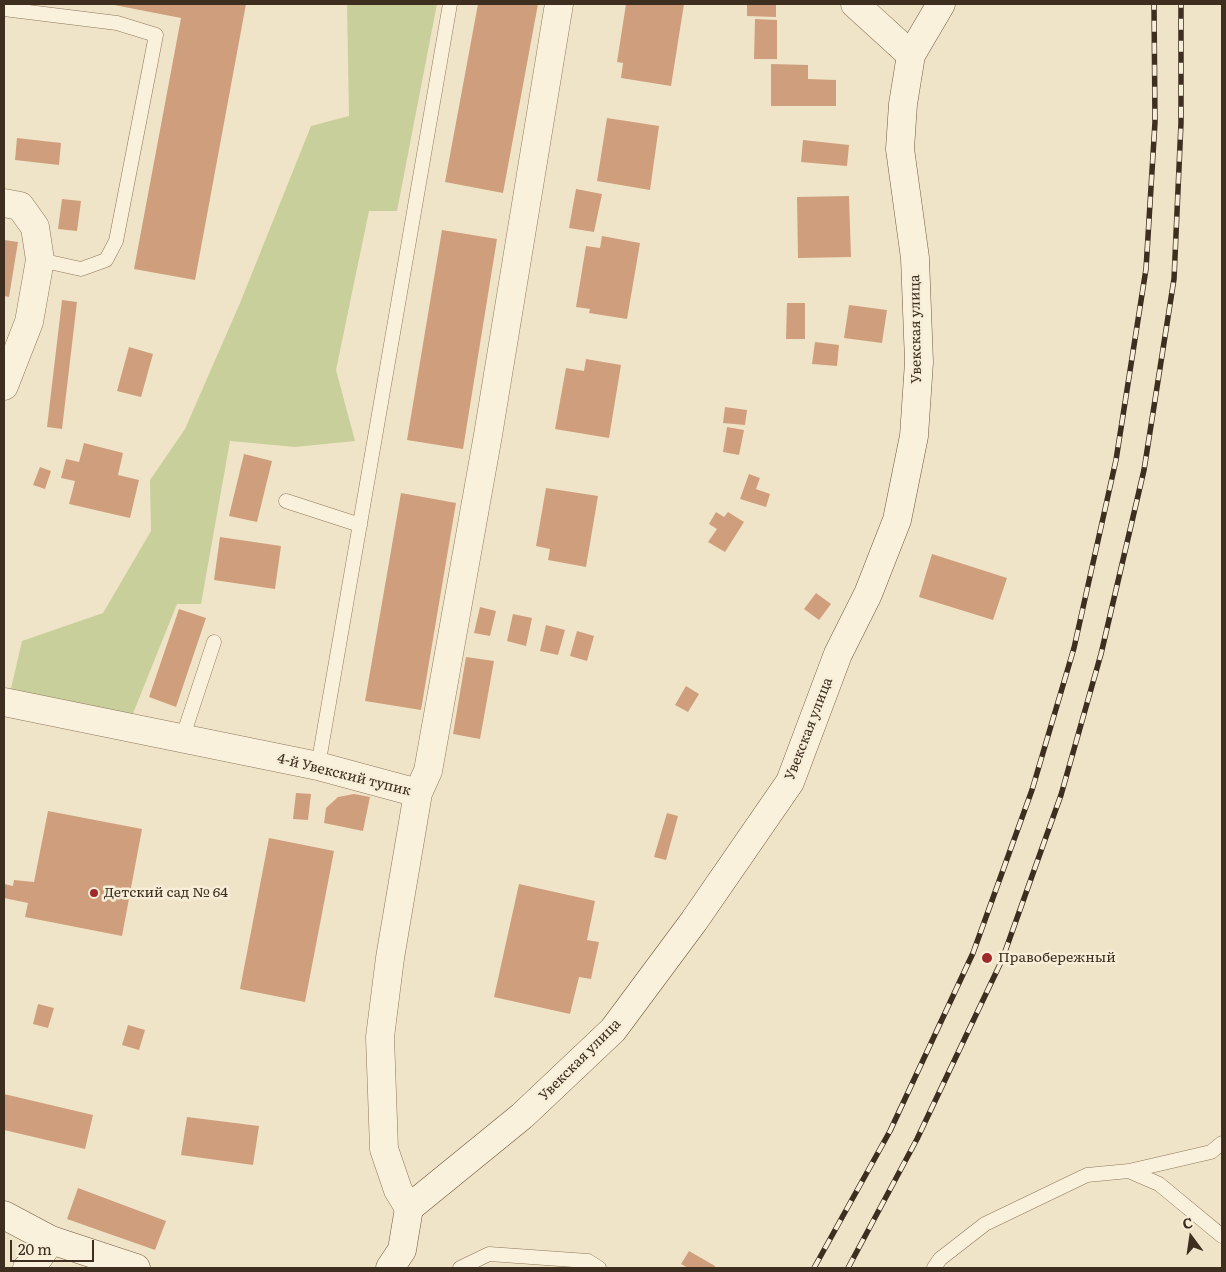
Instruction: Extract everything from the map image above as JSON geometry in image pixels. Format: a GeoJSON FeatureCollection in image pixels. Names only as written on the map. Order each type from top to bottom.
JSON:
{"type":"FeatureCollection","features":[{"type":"Feature","properties":{"kind":"street"},"geometry":{"type":"LineString","coordinates":[[418,793],[428,771],[435,733],[488,435],[559,4]]}},
{"type":"Feature","properties":{"kind":"street"},"geometry":{"type":"LineString","coordinates":[[855,4],[911,55]]}},
{"type":"Feature","properties":{"kind":"street","name":"Увекская улица"},"geometry":{"type":"LineString","coordinates":[[410,1208],[522,1116],[613,1030],[694,921],[790,782],[838,654],[868,594],[897,520],[914,436],[920,362],[915,258],[900,148],[903,104],[911,55],[941,4]]}},
{"type":"Feature","properties":{"kind":"street"},"geometry":{"type":"LineString","coordinates":[[4,203],[20,206],[36,227],[40,260],[29,322],[4,386]]}},
{"type":"Feature","properties":{"kind":"street","name":"4-й Увекский тупик"},"geometry":{"type":"LineString","coordinates":[[4,702],[318,766],[418,793],[390,958],[380,1037],[384,1149],[398,1190],[410,1208]]}},
{"type":"Feature","properties":{"kind":"street"},"geometry":{"type":"LineString","coordinates":[[390,1268],[402,1250],[410,1208]]}},
{"type":"Feature","properties":{"kind":"street"},"geometry":{"type":"LineString","coordinates":[[4,1215],[51,1240],[136,1268]]}},
{"type":"Feature","properties":{"kind":"street"},"geometry":{"type":"LineString","coordinates":[[27,1268],[36,1261],[51,1240]]}},
{"type":"Feature","properties":{"kind":"lane"},"geometry":{"type":"LineString","coordinates":[[318,766],[450,4]]}},
{"type":"Feature","properties":{"kind":"lane"},"geometry":{"type":"LineString","coordinates":[[4,9],[117,23],[156,35],[116,241],[106,260],[80,269],[40,260]]}},
{"type":"Feature","properties":{"kind":"lane"},"geometry":{"type":"LineString","coordinates":[[286,501],[360,525]]}},
{"type":"Feature","properties":{"kind":"lane"},"geometry":{"type":"LineString","coordinates":[[182,739],[214,642]]}},
{"type":"Feature","properties":{"kind":"lane"},"geometry":{"type":"LineString","coordinates":[[934,1268],[940,1259],[985,1224],[1087,1175],[1129,1171],[1210,1152],[1222,1143]]}},
{"type":"Feature","properties":{"kind":"lane"},"geometry":{"type":"LineString","coordinates":[[1129,1171],[1159,1184],[1222,1236]]}},
{"type":"Feature","properties":{"kind":"lane"},"geometry":{"type":"LineString","coordinates":[[460,1268],[489,1254],[588,1262],[599,1268]]}},
{"type":"Feature","properties":{"kind":"green space"},"geometry":{"type":"Polygon","coordinates":[[[347,4],[437,4],[397,211],[369,211],[336,370],[355,441],[295,447],[230,441],[201,604],[177,604],[132,716],[10,693],[22,641],[103,613],[151,531],[150,480],[185,429],[240,303],[311,126],[349,116],[347,4]]]}},
{"type":"Feature","properties":{"kind":"building"},"geometry":{"type":"Polygon","coordinates":[[[109,4],[246,4],[195,280],[134,269],[181,18],[109,4]]]}},
{"type":"Feature","properties":{"kind":"building"},"geometry":{"type":"Polygon","coordinates":[[[478,4],[538,4],[503,193],[445,182],[478,4]]]}},
{"type":"Feature","properties":{"kind":"building"},"geometry":{"type":"Polygon","coordinates":[[[626,4],[684,4],[671,86],[621,78],[623,63],[617,62],[626,4]]]}},
{"type":"Feature","properties":{"kind":"building"},"geometry":{"type":"Polygon","coordinates":[[[747,4],[776,4],[776,17],[747,16],[747,4]]]}},
{"type":"Feature","properties":{"kind":"building"},"geometry":{"type":"Polygon","coordinates":[[[755,19],[777,20],[777,59],[754,59],[755,19]]]}},
{"type":"Feature","properties":{"kind":"building"},"geometry":{"type":"Polygon","coordinates":[[[771,64],[808,65],[808,79],[836,80],[836,106],[771,106],[771,64]]]}},
{"type":"Feature","properties":{"kind":"building"},"geometry":{"type":"Polygon","coordinates":[[[607,118],[659,126],[650,190],[597,181],[607,118]]]}},
{"type":"Feature","properties":{"kind":"building"},"geometry":{"type":"Polygon","coordinates":[[[17,138],[61,143],[59,165],[15,160],[17,138]]]}},
{"type":"Feature","properties":{"kind":"building"},"geometry":{"type":"Polygon","coordinates":[[[803,140],[849,145],[847,166],[801,162],[803,140]]]}},
{"type":"Feature","properties":{"kind":"building"},"geometry":{"type":"Polygon","coordinates":[[[576,189],[602,194],[594,232],[569,228],[576,189]]]}},
{"type":"Feature","properties":{"kind":"building"},"geometry":{"type":"Polygon","coordinates":[[[849,196],[851,257],[798,258],[797,197],[849,196]]]}},
{"type":"Feature","properties":{"kind":"building"},"geometry":{"type":"Polygon","coordinates":[[[62,199],[81,201],[77,231],[58,229],[62,199]]]}},
{"type":"Feature","properties":{"kind":"building"},"geometry":{"type":"Polygon","coordinates":[[[442,230],[497,239],[463,449],[407,440],[442,230]]]}},
{"type":"Feature","properties":{"kind":"building"},"geometry":{"type":"Polygon","coordinates":[[[602,236],[640,243],[627,319],[589,313],[590,309],[576,307],[586,246],[600,248],[602,236]]]}},
{"type":"Feature","properties":{"kind":"building"},"geometry":{"type":"Polygon","coordinates":[[[4,240],[18,242],[9,297],[4,296],[4,240]]]}},
{"type":"Feature","properties":{"kind":"building"},"geometry":{"type":"Polygon","coordinates":[[[62,300],[77,302],[62,429],[47,427],[62,300]]]}},
{"type":"Feature","properties":{"kind":"building"},"geometry":{"type":"Polygon","coordinates":[[[787,303],[805,303],[805,339],[786,339],[787,303]]]}},
{"type":"Feature","properties":{"kind":"building"},"geometry":{"type":"Polygon","coordinates":[[[849,305],[887,310],[882,343],[844,338],[849,305]]]}},
{"type":"Feature","properties":{"kind":"building"},"geometry":{"type":"Polygon","coordinates":[[[815,342],[839,345],[837,366],[812,364],[815,342]]]}},
{"type":"Feature","properties":{"kind":"building"},"geometry":{"type":"Polygon","coordinates":[[[129,347],[153,354],[141,397],[117,391],[129,347]]]}},
{"type":"Feature","properties":{"kind":"building"},"geometry":{"type":"Polygon","coordinates":[[[586,359],[621,365],[609,438],[555,429],[566,368],[584,371],[586,359]]]}},
{"type":"Feature","properties":{"kind":"building"},"geometry":{"type":"Polygon","coordinates":[[[725,407],[747,410],[745,425],[723,423],[725,407]]]}},
{"type":"Feature","properties":{"kind":"building"},"geometry":{"type":"Polygon","coordinates":[[[727,427],[744,430],[739,455],[723,452],[727,427]]]}},
{"type":"Feature","properties":{"kind":"building"},"geometry":{"type":"Polygon","coordinates":[[[84,443],[123,453],[118,475],[139,480],[130,518],[69,504],[75,481],[61,478],[66,459],[79,462],[84,443]]]}},
{"type":"Feature","properties":{"kind":"building"},"geometry":{"type":"Polygon","coordinates":[[[244,454],[272,461],[257,522],[229,516],[244,454]]]}},
{"type":"Feature","properties":{"kind":"building"},"geometry":{"type":"Polygon","coordinates":[[[40,467],[51,471],[45,489],[33,485],[40,467]]]}},
{"type":"Feature","properties":{"kind":"building"},"geometry":{"type":"Polygon","coordinates":[[[749,474],[760,478],[756,489],[770,494],[766,507],[740,499],[749,474]]]}},
{"type":"Feature","properties":{"kind":"building"},"geometry":{"type":"Polygon","coordinates":[[[546,488],[598,496],[586,567],[548,560],[550,549],[536,546],[546,488]]]}},
{"type":"Feature","properties":{"kind":"building"},"geometry":{"type":"Polygon","coordinates":[[[401,493],[456,503],[421,710],[365,701],[401,493]]]}},
{"type":"Feature","properties":{"kind":"building"},"geometry":{"type":"Polygon","coordinates":[[[716,512],[724,517],[728,512],[744,522],[725,552],[708,542],[717,529],[709,524],[716,512]]]}},
{"type":"Feature","properties":{"kind":"building"},"geometry":{"type":"Polygon","coordinates":[[[220,537],[281,546],[275,589],[214,580],[220,537]]]}},
{"type":"Feature","properties":{"kind":"building"},"geometry":{"type":"Polygon","coordinates":[[[932,554],[1007,578],[993,620],[919,597],[932,554]]]}},
{"type":"Feature","properties":{"kind":"building"},"geometry":{"type":"Polygon","coordinates":[[[816,593],[831,604],[819,620],[804,609],[816,593]]]}},
{"type":"Feature","properties":{"kind":"building"},"geometry":{"type":"Polygon","coordinates":[[[480,607],[496,611],[490,636],[474,633],[480,607]]]}},
{"type":"Feature","properties":{"kind":"building"},"geometry":{"type":"Polygon","coordinates":[[[179,609],[206,618],[176,707],[149,697],[179,609]]]}},
{"type":"Feature","properties":{"kind":"building"},"geometry":{"type":"Polygon","coordinates":[[[513,614],[532,618],[526,646],[507,641],[513,614]]]}},
{"type":"Feature","properties":{"kind":"building"},"geometry":{"type":"Polygon","coordinates":[[[546,625],[565,630],[558,655],[540,651],[546,625]]]}},
{"type":"Feature","properties":{"kind":"building"},"geometry":{"type":"Polygon","coordinates":[[[577,631],[594,636],[587,661],[570,656],[577,631]]]}},
{"type":"Feature","properties":{"kind":"building"},"geometry":{"type":"Polygon","coordinates":[[[466,657],[494,661],[480,739],[453,734],[466,657]]]}},
{"type":"Feature","properties":{"kind":"building"},"geometry":{"type":"Polygon","coordinates":[[[686,686],[699,694],[688,712],[675,705],[686,686]]]}},
{"type":"Feature","properties":{"kind":"building"},"geometry":{"type":"Polygon","coordinates":[[[296,793],[311,794],[308,820],[293,819],[296,793]]]}},
{"type":"Feature","properties":{"kind":"building"},"geometry":{"type":"Polygon","coordinates":[[[354,794],[370,797],[363,831],[324,823],[326,808],[338,797],[354,794]]]}},
{"type":"Feature","properties":{"kind":"building"},"geometry":{"type":"Polygon","coordinates":[[[48,811],[142,829],[122,936],[25,917],[28,903],[4,898],[4,884],[13,886],[14,880],[34,882],[48,811]]]}},
{"type":"Feature","properties":{"kind":"building"},"geometry":{"type":"Polygon","coordinates":[[[667,813],[678,816],[666,860],[654,857],[667,813]]]}},
{"type":"Feature","properties":{"kind":"building"},"geometry":{"type":"Polygon","coordinates":[[[269,838],[334,851],[305,1002],[240,989],[269,838]]]}},
{"type":"Feature","properties":{"kind":"building"},"geometry":{"type":"Polygon","coordinates":[[[519,884],[595,901],[587,940],[599,942],[591,979],[579,977],[570,1014],[494,997],[519,884]]]}},
{"type":"Feature","properties":{"kind":"building"},"geometry":{"type":"Polygon","coordinates":[[[38,1004],[54,1008],[48,1028],[33,1024],[38,1004]]]}},
{"type":"Feature","properties":{"kind":"building"},"geometry":{"type":"Polygon","coordinates":[[[128,1025],[145,1030],[139,1050],[122,1045],[128,1025]]]}},
{"type":"Feature","properties":{"kind":"building"},"geometry":{"type":"Polygon","coordinates":[[[4,1094],[93,1115],[85,1149],[4,1130],[4,1094]]]}},
{"type":"Feature","properties":{"kind":"building"},"geometry":{"type":"Polygon","coordinates":[[[187,1117],[259,1126],[253,1165],[181,1155],[187,1117]]]}},
{"type":"Feature","properties":{"kind":"building"},"geometry":{"type":"Polygon","coordinates":[[[78,1188],[166,1221],[155,1250],[67,1219],[78,1188]]]}},
{"type":"Feature","properties":{"kind":"building"},"geometry":{"type":"Polygon","coordinates":[[[689,1251],[715,1266],[714,1268],[688,1268],[681,1264],[689,1251]]]}},
{"type":"Feature","properties":{"kind":"railway"},"geometry":{"type":"LineString","coordinates":[[814,1268],[890,1131],[973,953],[1032,790],[1074,648],[1116,460],[1146,269],[1155,122],[1154,4]]}},
{"type":"Feature","properties":{"kind":"railway"},"geometry":{"type":"LineString","coordinates":[[848,1268],[917,1139],[1002,960],[1061,795],[1101,654],[1144,470],[1174,279],[1181,123],[1181,4]]}},
{"type":"Feature","properties":{"kind":"place","name":"Детский сад № 64"},"geometry":{"type":"Point","coordinates":[94,893]}},
{"type":"Feature","properties":{"kind":"place","name":"Правобережный"},"geometry":{"type":"Point","coordinates":[987,958]}}]}
